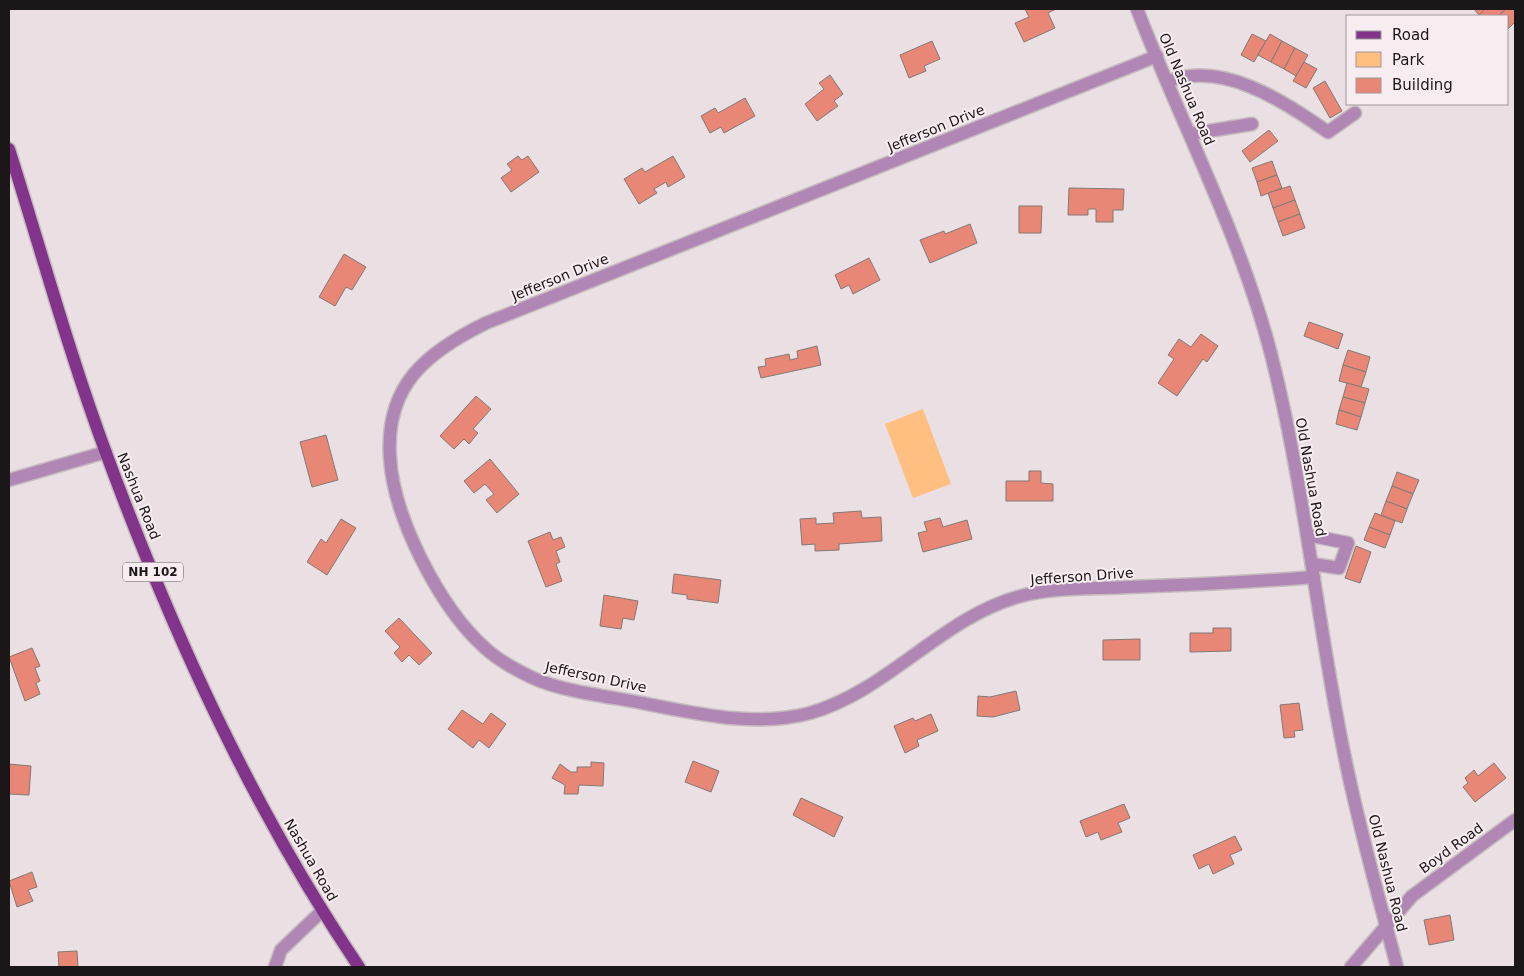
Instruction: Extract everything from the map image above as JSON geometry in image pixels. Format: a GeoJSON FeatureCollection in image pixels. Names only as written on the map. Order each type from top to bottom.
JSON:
{"type":"FeatureCollection","features":[{"type":"Feature","properties":{"kind":"main road","name":"Nashua Road"},"geometry":{"type":"LineString","coordinates":[[9,149],[106,452],[176,631],[248,779],[322,911],[359,967]]}},
{"type":"Feature","properties":{"kind":"street","name":"Old Nashua Road"},"geometry":{"type":"LineString","coordinates":[[1137,9],[1190,134],[1256,303],[1271,353],[1287,425],[1345,758],[1397,967]]}},
{"type":"Feature","properties":{"kind":"street","name":"Jefferson Drive"},"geometry":{"type":"LineString","coordinates":[[1157,56],[504,316],[457,337],[419,367],[400,393],[389,442],[399,507],[434,581],[460,621],[482,645],[507,665],[552,685],[681,711],[746,719],[795,716],[834,704],[870,684],[979,613],[1024,595],[1056,590],[1249,583],[1339,568],[1348,543],[1307,536]]}},
{"type":"Feature","properties":{"kind":"street"},"geometry":{"type":"LineString","coordinates":[[1167,82],[1183,75],[1223,77],[1284,102],[1328,132],[1355,113]]}},
{"type":"Feature","properties":{"kind":"street"},"geometry":{"type":"LineString","coordinates":[[1190,134],[1252,124]]}},
{"type":"Feature","properties":{"kind":"street"},"geometry":{"type":"LineString","coordinates":[[9,480],[106,452]]}},
{"type":"Feature","properties":{"kind":"street","name":"Boyd Road"},"geometry":{"type":"LineString","coordinates":[[1351,967],[1424,886],[1515,820]]}},
{"type":"Feature","properties":{"kind":"street"},"geometry":{"type":"LineString","coordinates":[[276,967],[281,950],[322,911]]}},
{"type":"Feature","properties":{"kind":"green space"},"geometry":{"type":"Polygon","coordinates":[[[923,409],[951,484],[913,498],[885,424],[923,409]]]}},
{"type":"Feature","properties":{"kind":"building"},"geometry":{"type":"Polygon","coordinates":[[[1025,9],[1056,9],[1048,13],[1055,28],[1024,42],[1015,23],[1029,17],[1025,9]]]}},
{"type":"Feature","properties":{"kind":"building"},"geometry":{"type":"Polygon","coordinates":[[[1474,9],[1485,9],[1479,15],[1474,9]]]}},
{"type":"Feature","properties":{"kind":"building"},"geometry":{"type":"Polygon","coordinates":[[[1485,9],[1506,9],[1499,15],[1479,15],[1485,9]]]}},
{"type":"Feature","properties":{"kind":"building"},"geometry":{"type":"Polygon","coordinates":[[[1506,9],[1515,9],[1515,22],[1509,28],[1509,15],[1499,15],[1506,9]]]}},
{"type":"Feature","properties":{"kind":"building"},"geometry":{"type":"Polygon","coordinates":[[[1252,34],[1266,41],[1254,62],[1241,55],[1252,34]]]}},
{"type":"Feature","properties":{"kind":"building"},"geometry":{"type":"Polygon","coordinates":[[[1270,34],[1282,41],[1271,62],[1258,55],[1270,34]]]}},
{"type":"Feature","properties":{"kind":"building"},"geometry":{"type":"Polygon","coordinates":[[[932,41],[940,59],[924,66],[926,71],[909,78],[900,55],[932,41]]]}},
{"type":"Feature","properties":{"kind":"building"},"geometry":{"type":"Polygon","coordinates":[[[1282,41],[1295,48],[1284,69],[1271,62],[1282,41]]]}},
{"type":"Feature","properties":{"kind":"building"},"geometry":{"type":"Polygon","coordinates":[[[1295,48],[1308,55],[1296,76],[1284,69],[1295,48]]]}},
{"type":"Feature","properties":{"kind":"building"},"geometry":{"type":"Polygon","coordinates":[[[1304,62],[1317,69],[1306,88],[1293,81],[1304,62]]]}},
{"type":"Feature","properties":{"kind":"building"},"geometry":{"type":"Polygon","coordinates":[[[830,75],[843,94],[834,101],[838,106],[817,121],[805,104],[824,89],[819,83],[830,75]]]}},
{"type":"Feature","properties":{"kind":"building"},"geometry":{"type":"Polygon","coordinates":[[[1325,81],[1342,111],[1330,118],[1313,88],[1325,81]]]}},
{"type":"Feature","properties":{"kind":"building"},"geometry":{"type":"Polygon","coordinates":[[[745,98],[755,116],[724,133],[721,127],[710,133],[701,116],[715,108],[718,113],[745,98]]]}},
{"type":"Feature","properties":{"kind":"building"},"geometry":{"type":"Polygon","coordinates":[[[1269,130],[1278,141],[1250,162],[1242,151],[1269,130]]]}},
{"type":"Feature","properties":{"kind":"building"},"geometry":{"type":"Polygon","coordinates":[[[518,156],[522,160],[528,156],[539,172],[511,192],[501,178],[512,170],[507,164],[518,156]]]}},
{"type":"Feature","properties":{"kind":"building"},"geometry":{"type":"Polygon","coordinates":[[[673,156],[685,177],[668,187],[666,182],[654,189],[657,193],[639,204],[624,179],[642,168],[645,172],[673,156]]]}},
{"type":"Feature","properties":{"kind":"building"},"geometry":{"type":"Polygon","coordinates":[[[1272,161],[1277,175],[1257,182],[1252,168],[1272,161]]]}},
{"type":"Feature","properties":{"kind":"building"},"geometry":{"type":"Polygon","coordinates":[[[1277,175],[1282,188],[1261,196],[1257,182],[1277,175]]]}},
{"type":"Feature","properties":{"kind":"building"},"geometry":{"type":"Polygon","coordinates":[[[1290,186],[1295,200],[1273,208],[1268,193],[1290,186]]]}},
{"type":"Feature","properties":{"kind":"building"},"geometry":{"type":"Polygon","coordinates":[[[1069,188],[1124,189],[1123,210],[1113,210],[1113,222],[1096,222],[1096,209],[1088,209],[1088,215],[1068,215],[1069,188]]]}},
{"type":"Feature","properties":{"kind":"building"},"geometry":{"type":"Polygon","coordinates":[[[1295,200],[1300,214],[1278,222],[1273,208],[1295,200]]]}},
{"type":"Feature","properties":{"kind":"building"},"geometry":{"type":"Polygon","coordinates":[[[1019,206],[1042,206],[1041,233],[1019,233],[1019,206]]]}},
{"type":"Feature","properties":{"kind":"building"},"geometry":{"type":"Polygon","coordinates":[[[1300,214],[1305,228],[1283,236],[1278,222],[1300,214]]]}},
{"type":"Feature","properties":{"kind":"building"},"geometry":{"type":"Polygon","coordinates":[[[970,224],[977,243],[930,263],[920,240],[944,231],[945,234],[970,224]]]}},
{"type":"Feature","properties":{"kind":"building"},"geometry":{"type":"Polygon","coordinates":[[[344,254],[366,267],[352,290],[346,287],[335,306],[319,297],[344,254]]]}},
{"type":"Feature","properties":{"kind":"building"},"geometry":{"type":"Polygon","coordinates":[[[869,258],[880,280],[853,294],[849,285],[841,289],[835,275],[869,258]]]}},
{"type":"Feature","properties":{"kind":"building"},"geometry":{"type":"Polygon","coordinates":[[[1309,322],[1343,334],[1338,349],[1304,336],[1309,322]]]}},
{"type":"Feature","properties":{"kind":"building"},"geometry":{"type":"Polygon","coordinates":[[[1201,334],[1218,346],[1207,362],[1203,359],[1177,396],[1158,383],[1174,359],[1168,355],[1179,339],[1191,347],[1201,334]]]}},
{"type":"Feature","properties":{"kind":"building"},"geometry":{"type":"Polygon","coordinates":[[[817,346],[821,365],[761,378],[758,367],[766,366],[765,359],[789,354],[790,360],[798,358],[797,351],[817,346]]]}},
{"type":"Feature","properties":{"kind":"building"},"geometry":{"type":"Polygon","coordinates":[[[1348,350],[1370,357],[1366,372],[1343,365],[1348,350]]]}},
{"type":"Feature","properties":{"kind":"building"},"geometry":{"type":"Polygon","coordinates":[[[1343,365],[1366,372],[1361,387],[1339,381],[1343,365]]]}},
{"type":"Feature","properties":{"kind":"building"},"geometry":{"type":"Polygon","coordinates":[[[1347,383],[1369,389],[1365,403],[1343,397],[1347,383]]]}},
{"type":"Feature","properties":{"kind":"building"},"geometry":{"type":"Polygon","coordinates":[[[476,396],[491,409],[473,429],[478,433],[469,444],[464,439],[454,449],[440,436],[476,396]]]}},
{"type":"Feature","properties":{"kind":"building"},"geometry":{"type":"Polygon","coordinates":[[[1343,397],[1365,403],[1361,417],[1339,410],[1343,397]]]}},
{"type":"Feature","properties":{"kind":"building"},"geometry":{"type":"Polygon","coordinates":[[[1339,410],[1361,417],[1357,430],[1336,424],[1339,410]]]}},
{"type":"Feature","properties":{"kind":"building"},"geometry":{"type":"Polygon","coordinates":[[[326,435],[338,480],[312,487],[300,442],[326,435]]]}},
{"type":"Feature","properties":{"kind":"building"},"geometry":{"type":"Polygon","coordinates":[[[490,459],[519,494],[497,513],[486,500],[494,494],[485,484],[474,493],[464,481],[490,459]]]}},
{"type":"Feature","properties":{"kind":"building"},"geometry":{"type":"Polygon","coordinates":[[[1029,471],[1041,471],[1041,483],[1053,484],[1053,501],[1006,501],[1006,481],[1029,481],[1029,471]]]}},
{"type":"Feature","properties":{"kind":"building"},"geometry":{"type":"Polygon","coordinates":[[[1397,472],[1419,480],[1413,494],[1392,486],[1397,472]]]}},
{"type":"Feature","properties":{"kind":"building"},"geometry":{"type":"Polygon","coordinates":[[[1392,486],[1413,494],[1407,509],[1386,501],[1392,486]]]}},
{"type":"Feature","properties":{"kind":"building"},"geometry":{"type":"Polygon","coordinates":[[[1386,501],[1407,509],[1402,523],[1381,515],[1386,501]]]}},
{"type":"Feature","properties":{"kind":"building"},"geometry":{"type":"Polygon","coordinates":[[[861,511],[862,518],[881,517],[882,541],[839,544],[839,550],[815,551],[815,544],[802,545],[800,519],[816,518],[816,524],[834,523],[833,513],[861,511]]]}},
{"type":"Feature","properties":{"kind":"building"},"geometry":{"type":"Polygon","coordinates":[[[1375,513],[1395,521],[1390,535],[1369,527],[1375,513]]]}},
{"type":"Feature","properties":{"kind":"building"},"geometry":{"type":"Polygon","coordinates":[[[940,518],[943,527],[967,520],[972,539],[923,552],[918,533],[927,531],[924,522],[940,518]]]}},
{"type":"Feature","properties":{"kind":"building"},"geometry":{"type":"Polygon","coordinates":[[[341,519],[356,528],[327,575],[307,562],[321,539],[326,543],[341,519]]]}},
{"type":"Feature","properties":{"kind":"building"},"geometry":{"type":"Polygon","coordinates":[[[1369,527],[1390,535],[1385,548],[1364,540],[1369,527]]]}},
{"type":"Feature","properties":{"kind":"building"},"geometry":{"type":"Polygon","coordinates":[[[550,532],[553,540],[561,537],[565,547],[556,551],[560,562],[556,564],[562,581],[546,587],[528,541],[550,532]]]}},
{"type":"Feature","properties":{"kind":"building"},"geometry":{"type":"Polygon","coordinates":[[[1356,546],[1371,552],[1360,583],[1345,578],[1356,546]]]}},
{"type":"Feature","properties":{"kind":"building"},"geometry":{"type":"Polygon","coordinates":[[[674,574],[721,580],[718,603],[687,599],[687,595],[672,593],[674,574]]]}},
{"type":"Feature","properties":{"kind":"building"},"geometry":{"type":"Polygon","coordinates":[[[604,595],[638,601],[634,620],[623,618],[621,629],[600,626],[604,595]]]}},
{"type":"Feature","properties":{"kind":"building"},"geometry":{"type":"Polygon","coordinates":[[[399,618],[432,653],[419,665],[409,655],[402,662],[394,653],[400,647],[385,631],[399,618]]]}},
{"type":"Feature","properties":{"kind":"building"},"geometry":{"type":"Polygon","coordinates":[[[1213,628],[1231,628],[1231,651],[1190,652],[1190,633],[1213,633],[1213,628]]]}},
{"type":"Feature","properties":{"kind":"building"},"geometry":{"type":"Polygon","coordinates":[[[1140,639],[1140,660],[1103,660],[1103,640],[1140,639]]]}},
{"type":"Feature","properties":{"kind":"building"},"geometry":{"type":"Polygon","coordinates":[[[32,648],[40,666],[35,668],[40,681],[36,683],[40,694],[25,701],[9,657],[32,648]]]}},
{"type":"Feature","properties":{"kind":"building"},"geometry":{"type":"Polygon","coordinates":[[[1016,691],[1020,710],[993,717],[977,716],[978,696],[990,697],[1016,691]]]}},
{"type":"Feature","properties":{"kind":"building"},"geometry":{"type":"Polygon","coordinates":[[[1299,703],[1303,730],[1294,731],[1295,737],[1284,738],[1280,705],[1299,703]]]}},
{"type":"Feature","properties":{"kind":"building"},"geometry":{"type":"Polygon","coordinates":[[[462,710],[483,724],[491,713],[506,724],[489,748],[479,740],[473,748],[448,729],[462,710]]]}},
{"type":"Feature","properties":{"kind":"building"},"geometry":{"type":"Polygon","coordinates":[[[931,714],[938,731],[917,740],[919,746],[905,753],[894,726],[913,718],[915,721],[931,714]]]}},
{"type":"Feature","properties":{"kind":"building"},"geometry":{"type":"Polygon","coordinates":[[[693,761],[719,771],[711,792],[685,782],[693,761]]]}},
{"type":"Feature","properties":{"kind":"building"},"geometry":{"type":"Polygon","coordinates":[[[591,762],[604,763],[603,786],[579,785],[578,794],[564,794],[565,785],[552,778],[560,764],[571,772],[577,772],[577,767],[591,767],[591,762]]]}},
{"type":"Feature","properties":{"kind":"building"},"geometry":{"type":"Polygon","coordinates":[[[1494,763],[1506,778],[1475,802],[1463,787],[1468,783],[1465,778],[1474,770],[1478,776],[1494,763]]]}},
{"type":"Feature","properties":{"kind":"building"},"geometry":{"type":"Polygon","coordinates":[[[9,764],[31,766],[29,795],[9,794],[9,764]]]}},
{"type":"Feature","properties":{"kind":"building"},"geometry":{"type":"Polygon","coordinates":[[[801,798],[843,817],[834,837],[793,815],[801,798]]]}},
{"type":"Feature","properties":{"kind":"building"},"geometry":{"type":"Polygon","coordinates":[[[1124,804],[1130,818],[1118,823],[1122,832],[1101,840],[1098,832],[1086,837],[1080,821],[1124,804]]]}},
{"type":"Feature","properties":{"kind":"building"},"geometry":{"type":"Polygon","coordinates":[[[1235,836],[1242,850],[1230,855],[1234,864],[1213,874],[1209,864],[1199,869],[1193,855],[1235,836]]]}},
{"type":"Feature","properties":{"kind":"building"},"geometry":{"type":"Polygon","coordinates":[[[32,872],[37,887],[28,890],[33,901],[17,907],[9,881],[32,872]]]}},
{"type":"Feature","properties":{"kind":"building"},"geometry":{"type":"Polygon","coordinates":[[[1450,915],[1454,940],[1429,945],[1424,920],[1450,915]]]}},
{"type":"Feature","properties":{"kind":"building"},"geometry":{"type":"Polygon","coordinates":[[[77,951],[78,967],[59,967],[58,952],[77,951]]]}}]}
